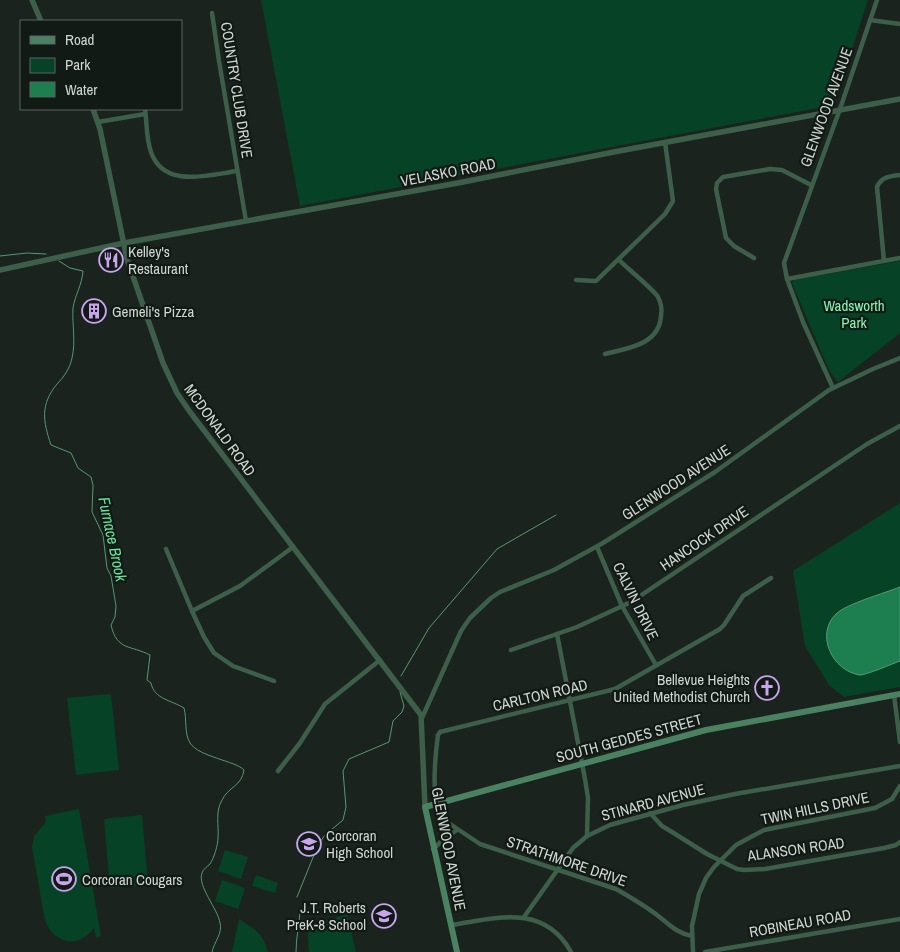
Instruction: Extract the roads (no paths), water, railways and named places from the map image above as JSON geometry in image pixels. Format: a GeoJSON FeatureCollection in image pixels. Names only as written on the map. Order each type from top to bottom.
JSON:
{"type":"FeatureCollection","features":[{"type":"Feature","properties":{"kind":"main road","name":"SOUTH GEDDES STREET"},"geometry":{"type":"LineString","coordinates":[[425,807],[706,730],[897,695]]}},
{"type":"Feature","properties":{"kind":"main road","name":"GLENWOOD AVENUE"},"geometry":{"type":"LineString","coordinates":[[425,807],[457,952]]}},
{"type":"Feature","properties":{"kind":"street"},"geometry":{"type":"LineString","coordinates":[[32,0],[41,20]]}},
{"type":"Feature","properties":{"kind":"street","name":"GLENWOOD AVENUE"},"geometry":{"type":"LineString","coordinates":[[425,807],[422,718],[461,631],[480,607],[500,592],[554,570],[628,529],[715,472],[833,388],[803,322],[784,270],[786,256],[840,109],[877,0]]}},
{"type":"Feature","properties":{"kind":"street","name":"COUNTRY CLUB DRIVE"},"geometry":{"type":"LineString","coordinates":[[212,14],[246,221]]}},
{"type":"Feature","properties":{"kind":"street"},"geometry":{"type":"LineString","coordinates":[[870,20],[900,24]]}},
{"type":"Feature","properties":{"kind":"street","name":"VELASKO ROAD"},"geometry":{"type":"LineString","coordinates":[[0,270],[124,243],[458,183],[665,142],[900,99]]}},
{"type":"Feature","properties":{"kind":"street","name":"MCDONALD ROAD"},"geometry":{"type":"LineString","coordinates":[[93,110],[98,122],[127,259],[162,363],[177,392],[190,412],[418,709],[422,718]]}},
{"type":"Feature","properties":{"kind":"street","name":"COUNTRY CLUB DRIVE"},"geometry":{"type":"LineString","coordinates":[[98,122],[145,111],[150,151],[154,159],[166,171],[182,177],[192,178],[238,171]]}},
{"type":"Feature","properties":{"kind":"street"},"geometry":{"type":"LineString","coordinates":[[576,280],[596,281],[665,214],[673,201],[665,142]]}},
{"type":"Feature","properties":{"kind":"street"},"geometry":{"type":"LineString","coordinates":[[754,258],[734,246],[726,238],[716,189],[717,183],[721,178],[752,171],[777,169],[811,185]]}},
{"type":"Feature","properties":{"kind":"street"},"geometry":{"type":"LineString","coordinates":[[884,261],[877,188],[881,181],[888,177],[900,175]]}},
{"type":"Feature","properties":{"kind":"street"},"geometry":{"type":"LineString","coordinates":[[786,279],[900,258]]}},
{"type":"Feature","properties":{"kind":"street"},"geometry":{"type":"LineString","coordinates":[[605,354],[643,344],[654,336],[661,324],[662,311],[658,297],[619,260]]}},
{"type":"Feature","properties":{"kind":"street"},"geometry":{"type":"LineString","coordinates":[[833,388],[900,358]]}},
{"type":"Feature","properties":{"kind":"street","name":"HANCOCK DRIVE"},"geometry":{"type":"LineString","coordinates":[[511,650],[557,634],[645,594],[867,444],[900,426]]}},
{"type":"Feature","properties":{"kind":"street"},"geometry":{"type":"LineString","coordinates":[[192,611],[240,586],[294,547]]}},
{"type":"Feature","properties":{"kind":"street","name":"CALVIN DRIVE"},"geometry":{"type":"LineString","coordinates":[[597,547],[622,606],[656,665]]}},
{"type":"Feature","properties":{"kind":"street"},"geometry":{"type":"LineString","coordinates":[[166,550],[204,637],[214,653],[233,666],[274,681]]}},
{"type":"Feature","properties":{"kind":"street","name":"CARLTON ROAD"},"geometry":{"type":"LineString","coordinates":[[437,804],[437,741],[440,732],[615,689],[720,628],[743,596],[771,578]]}},
{"type":"Feature","properties":{"kind":"street"},"geometry":{"type":"LineString","coordinates":[[557,634],[588,798],[587,836]]}},
{"type":"Feature","properties":{"kind":"street"},"geometry":{"type":"LineString","coordinates":[[278,771],[300,743],[326,704],[380,660]]}},
{"type":"Feature","properties":{"kind":"street"},"geometry":{"type":"LineString","coordinates":[[897,695],[900,742]]}},
{"type":"Feature","properties":{"kind":"street","name":"STINARD AVENUE"},"geometry":{"type":"LineString","coordinates":[[524,917],[573,848],[587,836],[610,825],[650,813],[735,794],[900,766]]}},
{"type":"Feature","properties":{"kind":"street","name":"TWIN HILLS DRIVE"},"geometry":{"type":"LineString","coordinates":[[693,952],[692,936],[699,894],[706,878],[720,860],[736,845],[764,830],[876,808],[899,794],[900,786]]}},
{"type":"Feature","properties":{"kind":"street","name":"STRATHMORE DRIVE"},"geometry":{"type":"LineString","coordinates":[[437,804],[440,815],[444,820],[480,844],[556,870],[586,878],[623,893],[658,916],[674,930],[692,936]]}},
{"type":"Feature","properties":{"kind":"street","name":"ALANSON ROAD"},"geometry":{"type":"LineString","coordinates":[[650,813],[662,826],[737,869],[765,869],[884,848],[900,842]]}},
{"type":"Feature","properties":{"kind":"street"},"geometry":{"type":"LineString","coordinates":[[434,849],[457,830]]}},
{"type":"Feature","properties":{"kind":"street"},"geometry":{"type":"LineString","coordinates":[[452,925],[512,916],[524,917],[545,925],[560,936],[571,952]]}},
{"type":"Feature","properties":{"kind":"street","name":"ROBINEAU ROAD"},"geometry":{"type":"LineString","coordinates":[[705,952],[900,919]]}},
{"type":"Feature","properties":{"kind":"water"},"geometry":{"type":"Polygon","coordinates":[[[900,587],[900,661],[860,675],[841,667],[830,650],[827,641],[827,631],[830,622],[836,614],[848,606],[900,587]]]}},
{"type":"Feature","properties":{"kind":"waterway","name":"Furnace Brook"},"geometry":{"type":"LineString","coordinates":[[0,256],[27,253],[46,254]]}},
{"type":"Feature","properties":{"kind":"waterway","name":"Furnace Brook"},"geometry":{"type":"LineString","coordinates":[[59,261],[70,268],[83,271],[73,308],[74,345],[71,362],[48,399],[45,421],[51,445],[71,453],[78,468],[91,477],[93,485],[92,512],[103,535],[107,568],[111,576],[116,606],[115,617],[111,625],[117,639],[121,643],[150,655],[147,680],[159,696],[184,708],[187,735],[190,743],[201,752],[244,770],[241,780],[228,792],[220,805],[217,848],[210,864],[204,869],[201,878],[221,927],[212,952]]}},
{"type":"Feature","properties":{"kind":"waterway"},"geometry":{"type":"LineString","coordinates":[[401,676],[429,628],[497,549],[556,515]]}},
{"type":"Feature","properties":{"kind":"waterway"},"geometry":{"type":"LineString","coordinates":[[297,897],[318,845],[325,835],[343,820],[346,807],[343,771],[349,759],[389,742],[393,721],[402,712],[404,706],[400,692]]}},
{"type":"Feature","properties":{"kind":"waterway"},"geometry":{"type":"LineString","coordinates":[[296,952],[300,912]]}},
{"type":"Feature","properties":{"kind":"place","name":"Kelley's Restaurant"},"geometry":{"type":"Point","coordinates":[111,260]}},
{"type":"Feature","properties":{"kind":"place","name":"Gemeli's Pizza"},"geometry":{"type":"Point","coordinates":[94,311]}},
{"type":"Feature","properties":{"kind":"place","name":"Bellevue Heights United Methodist Church"},"geometry":{"type":"Point","coordinates":[767,688]}},
{"type":"Feature","properties":{"kind":"place","name":"Corcoran High School"},"geometry":{"type":"Point","coordinates":[309,844]}},
{"type":"Feature","properties":{"kind":"place","name":"Corcoran Cougars"},"geometry":{"type":"Point","coordinates":[64,879]}},
{"type":"Feature","properties":{"kind":"place","name":"J.T. Roberts PreK-8 School"},"geometry":{"type":"Point","coordinates":[384,916]}},
{"type":"Feature","properties":{"kind":"park label","name":"Wadsworth Park"},"geometry":{"type":"Point","coordinates":[854,314]}}]}
